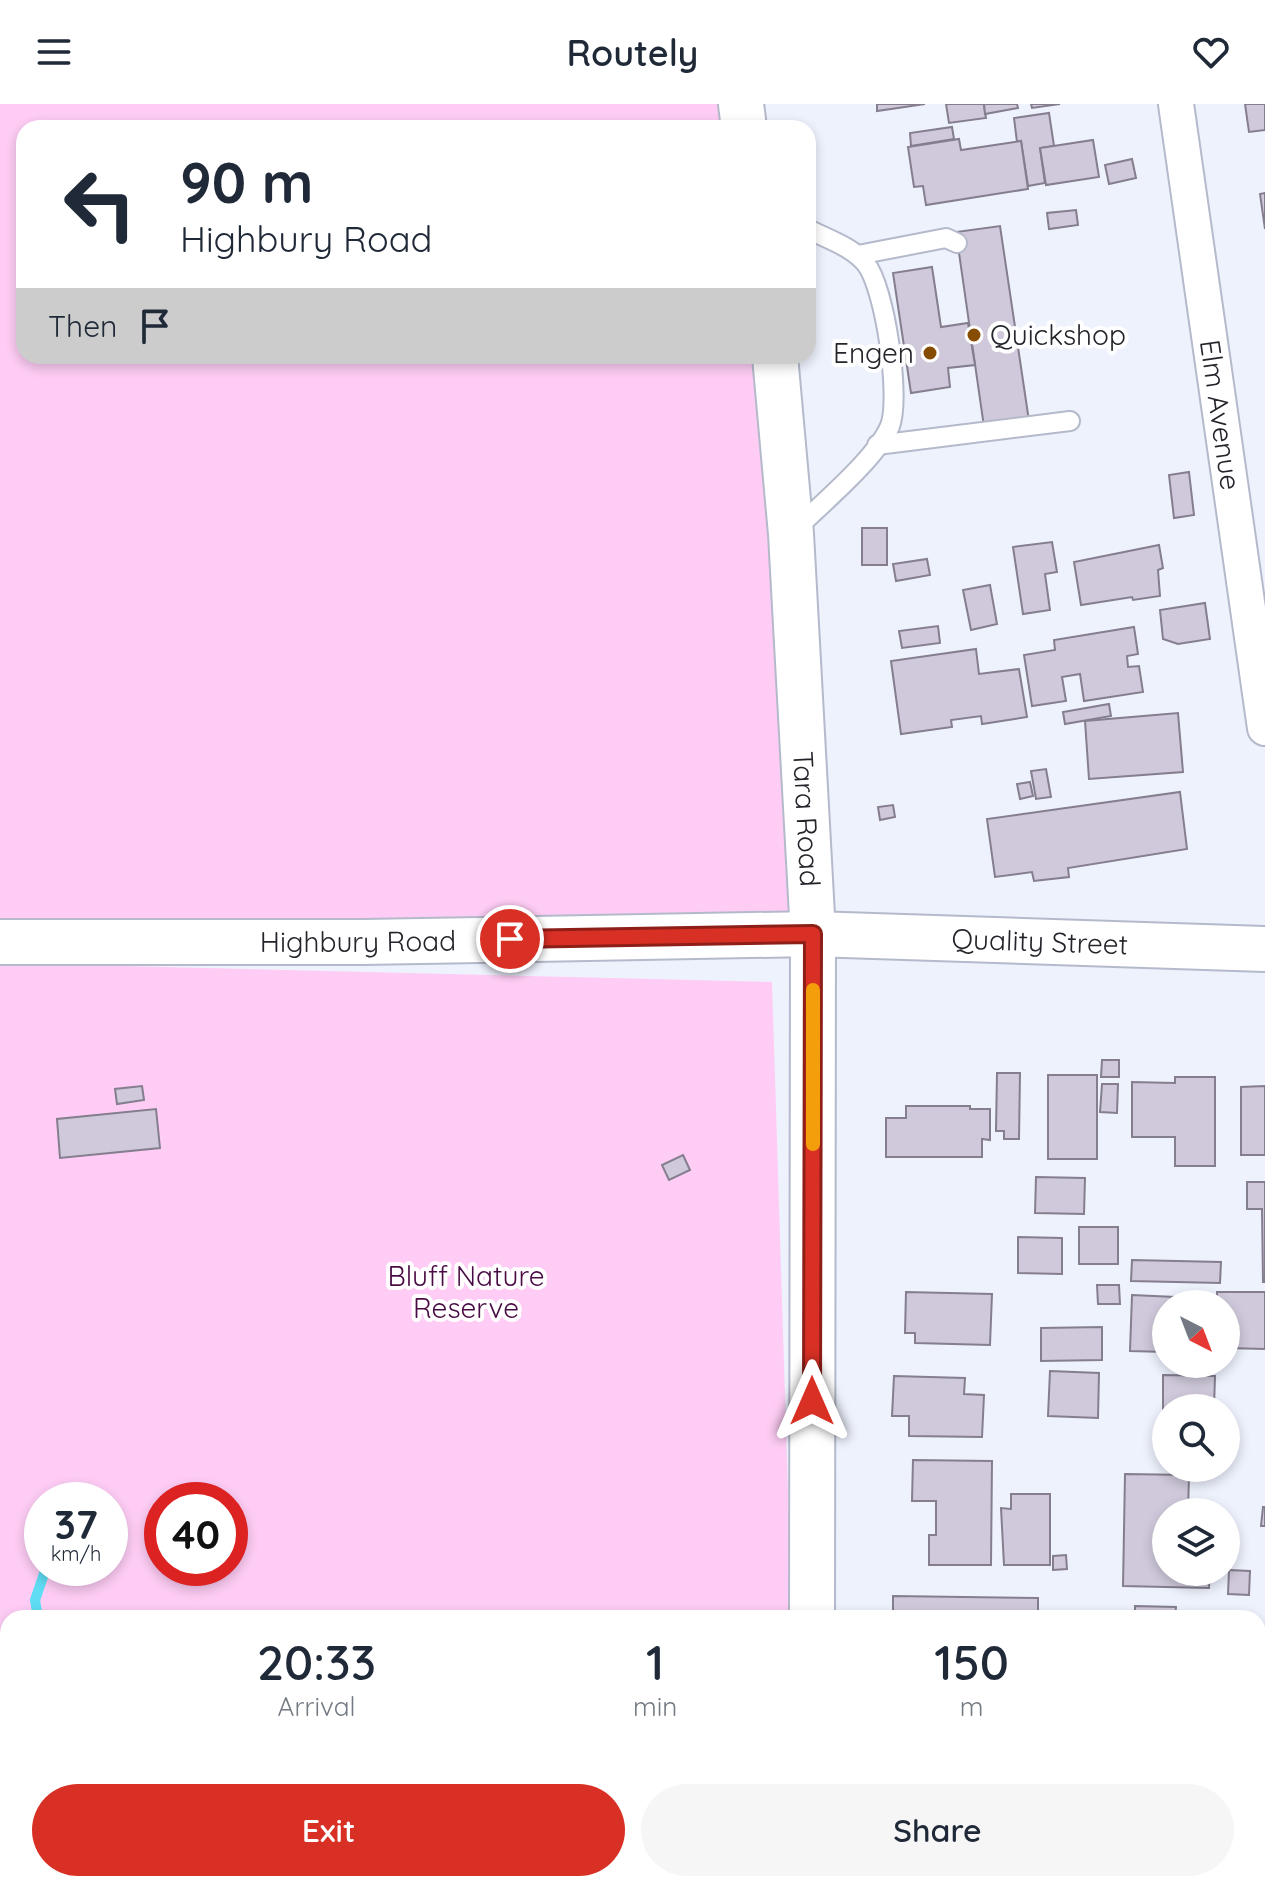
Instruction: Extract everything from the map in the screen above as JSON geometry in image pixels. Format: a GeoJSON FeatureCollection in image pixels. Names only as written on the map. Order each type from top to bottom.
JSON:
{"type":"FeatureCollection","features":[{"type":"Feature","properties":{"kind":"street","name":"Elm Avenue"},"geometry":{"type":"LineString","coordinates":[[1176,104],[1265,728]]}},
{"type":"Feature","properties":{"kind":"street","name":"Tara Road"},"geometry":{"type":"LineString","coordinates":[[776,364],[791,534],[813,934],[812,1610]]}},
{"type":"Feature","properties":{"kind":"street","name":"Highbury Road"},"geometry":{"type":"LineString","coordinates":[[0,942],[363,942],[813,934]]}},
{"type":"Feature","properties":{"kind":"street","name":"Quality Street"},"geometry":{"type":"LineString","coordinates":[[813,934],[1265,949]]}},
{"type":"Feature","properties":{"kind":"lane"},"geometry":{"type":"LineString","coordinates":[[791,534],[877,445],[889,427],[894,410],[881,297],[869,267],[858,255],[816,233]]}},
{"type":"Feature","properties":{"kind":"lane"},"geometry":{"type":"LineString","coordinates":[[858,255],[946,238],[957,243]]}},
{"type":"Feature","properties":{"kind":"lane"},"geometry":{"type":"LineString","coordinates":[[877,445],[1070,421]]}},
{"type":"Feature","properties":{"kind":"green space"},"geometry":{"type":"Polygon","coordinates":[[[0,104],[735,104],[738,120],[16,120],[16,364],[774,364],[813,934],[0,941],[0,104]]]}},
{"type":"Feature","properties":{"kind":"green space","name":"Bluff Nature Reserve"},"geometry":{"type":"Polygon","coordinates":[[[0,963],[772,982],[792,1610],[0,1610],[0,963]]]}},
{"type":"Feature","properties":{"kind":"building"},"geometry":{"type":"Polygon","coordinates":[[[877,104],[925,104],[877,111],[877,104]]]}},
{"type":"Feature","properties":{"kind":"building"},"geometry":{"type":"Polygon","coordinates":[[[946,104],[984,104],[986,118],[949,123],[946,104]]]}},
{"type":"Feature","properties":{"kind":"building"},"geometry":{"type":"Polygon","coordinates":[[[984,104],[1017,104],[1018,108],[985,114],[984,104]]]}},
{"type":"Feature","properties":{"kind":"building"},"geometry":{"type":"Polygon","coordinates":[[[1031,104],[1060,104],[1032,108],[1031,104]]]}},
{"type":"Feature","properties":{"kind":"building"},"geometry":{"type":"Polygon","coordinates":[[[1245,104],[1265,104],[1265,130],[1249,132],[1245,104]]]}},
{"type":"Feature","properties":{"kind":"building"},"geometry":{"type":"Polygon","coordinates":[[[1049,113],[1054,146],[1040,148],[1045,183],[1028,186],[1014,118],[1049,113]]]}},
{"type":"Feature","properties":{"kind":"building"},"geometry":{"type":"Polygon","coordinates":[[[952,127],[954,139],[911,146],[910,133],[952,127]]]}},
{"type":"Feature","properties":{"kind":"building"},"geometry":{"type":"Polygon","coordinates":[[[959,139],[961,150],[1021,141],[1028,189],[926,205],[923,186],[914,187],[908,147],[959,139]]]}},
{"type":"Feature","properties":{"kind":"building"},"geometry":{"type":"Polygon","coordinates":[[[1093,140],[1099,177],[1046,185],[1040,148],[1093,140]]]}},
{"type":"Feature","properties":{"kind":"building"},"geometry":{"type":"Polygon","coordinates":[[[1132,159],[1136,178],[1109,184],[1105,165],[1132,159]]]}},
{"type":"Feature","properties":{"kind":"building"},"geometry":{"type":"Polygon","coordinates":[[[1265,193],[1265,229],[1260,194],[1265,193]]]}},
{"type":"Feature","properties":{"kind":"building"},"geometry":{"type":"Polygon","coordinates":[[[1076,210],[1078,225],[1049,229],[1047,213],[1076,210]]]}},
{"type":"Feature","properties":{"kind":"building"},"geometry":{"type":"Polygon","coordinates":[[[1000,226],[1029,421],[984,427],[956,232],[1000,226]]]}},
{"type":"Feature","properties":{"kind":"building"},"geometry":{"type":"Polygon","coordinates":[[[932,267],[941,327],[968,323],[975,365],[948,368],[950,387],[911,393],[893,273],[932,267]]]}},
{"type":"Feature","properties":{"kind":"building"},"geometry":{"type":"Polygon","coordinates":[[[1189,472],[1194,515],[1174,518],[1169,475],[1189,472]]]}},
{"type":"Feature","properties":{"kind":"building"},"geometry":{"type":"Polygon","coordinates":[[[862,528],[887,528],[887,565],[862,565],[862,528]]]}},
{"type":"Feature","properties":{"kind":"building"},"geometry":{"type":"Polygon","coordinates":[[[1052,542],[1057,572],[1045,574],[1050,610],[1023,614],[1013,547],[1052,542]]]}},
{"type":"Feature","properties":{"kind":"building"},"geometry":{"type":"Polygon","coordinates":[[[1159,545],[1163,568],[1158,570],[1160,596],[1081,605],[1074,562],[1159,545]]]}},
{"type":"Feature","properties":{"kind":"building"},"geometry":{"type":"Polygon","coordinates":[[[927,559],[930,575],[896,581],[893,564],[927,559]]]}},
{"type":"Feature","properties":{"kind":"building"},"geometry":{"type":"Polygon","coordinates":[[[990,585],[997,624],[971,630],[963,590],[990,585]]]}},
{"type":"Feature","properties":{"kind":"building"},"geometry":{"type":"Polygon","coordinates":[[[1205,603],[1210,639],[1178,644],[1163,639],[1160,610],[1205,603]]]}},
{"type":"Feature","properties":{"kind":"building"},"geometry":{"type":"Polygon","coordinates":[[[938,626],[940,643],[902,648],[899,631],[938,626]]]}},
{"type":"Feature","properties":{"kind":"building"},"geometry":{"type":"Polygon","coordinates":[[[1134,627],[1138,654],[1127,656],[1128,667],[1139,666],[1143,692],[1084,701],[1080,674],[1062,677],[1066,701],[1032,706],[1024,655],[1055,650],[1054,640],[1134,627]]]}},
{"type":"Feature","properties":{"kind":"building"},"geometry":{"type":"Polygon","coordinates":[[[976,649],[979,674],[1019,669],[1027,717],[982,724],[981,716],[951,720],[952,727],[901,734],[891,661],[976,649]]]}},
{"type":"Feature","properties":{"kind":"building"},"geometry":{"type":"Polygon","coordinates":[[[1109,704],[1111,716],[1065,724],[1063,712],[1109,704]]]}},
{"type":"Feature","properties":{"kind":"building"},"geometry":{"type":"Polygon","coordinates":[[[1178,713],[1183,772],[1089,779],[1085,721],[1178,713]]]}},
{"type":"Feature","properties":{"kind":"building"},"geometry":{"type":"Polygon","coordinates":[[[1046,769],[1051,797],[1036,799],[1031,771],[1046,769]]]}},
{"type":"Feature","properties":{"kind":"building"},"geometry":{"type":"Polygon","coordinates":[[[1030,782],[1033,796],[1020,799],[1017,784],[1030,782]]]}},
{"type":"Feature","properties":{"kind":"building"},"geometry":{"type":"Polygon","coordinates":[[[1180,792],[1187,849],[1068,868],[1069,877],[1034,881],[1032,872],[995,877],[987,819],[1180,792]]]}},
{"type":"Feature","properties":{"kind":"building"},"geometry":{"type":"Polygon","coordinates":[[[893,805],[895,817],[880,820],[878,807],[893,805]]]}},
{"type":"Feature","properties":{"kind":"building"},"geometry":{"type":"Polygon","coordinates":[[[1102,1060],[1119,1060],[1119,1077],[1101,1077],[1102,1060]]]}},
{"type":"Feature","properties":{"kind":"building"},"geometry":{"type":"Polygon","coordinates":[[[997,1073],[1020,1073],[1019,1139],[1004,1139],[1004,1131],[996,1131],[997,1073]]]}},
{"type":"Feature","properties":{"kind":"building"},"geometry":{"type":"Polygon","coordinates":[[[1048,1075],[1097,1075],[1097,1159],[1048,1159],[1048,1075]]]}},
{"type":"Feature","properties":{"kind":"building"},"geometry":{"type":"Polygon","coordinates":[[[1175,1077],[1215,1077],[1215,1166],[1175,1166],[1175,1137],[1132,1137],[1132,1082],[1175,1083],[1175,1077]]]}},
{"type":"Feature","properties":{"kind":"building"},"geometry":{"type":"Polygon","coordinates":[[[1102,1084],[1118,1084],[1117,1113],[1100,1112],[1102,1084]]]}},
{"type":"Feature","properties":{"kind":"building"},"geometry":{"type":"Polygon","coordinates":[[[142,1086],[144,1100],[117,1104],[115,1089],[142,1086]]]}},
{"type":"Feature","properties":{"kind":"building"},"geometry":{"type":"Polygon","coordinates":[[[1265,1086],[1265,1155],[1241,1155],[1241,1087],[1265,1086]]]}},
{"type":"Feature","properties":{"kind":"building"},"geometry":{"type":"Polygon","coordinates":[[[906,1106],[990,1109],[990,1140],[982,1139],[982,1157],[886,1157],[886,1118],[906,1118],[906,1106]]]}},
{"type":"Feature","properties":{"kind":"building"},"geometry":{"type":"Polygon","coordinates":[[[156,1109],[160,1148],[60,1158],[57,1119],[156,1109]]]}},
{"type":"Feature","properties":{"kind":"building"},"geometry":{"type":"Polygon","coordinates":[[[683,1155],[690,1170],[669,1180],[662,1165],[683,1155]]]}},
{"type":"Feature","properties":{"kind":"building"},"geometry":{"type":"Polygon","coordinates":[[[1036,1177],[1085,1178],[1084,1214],[1035,1213],[1036,1177]]]}},
{"type":"Feature","properties":{"kind":"building"},"geometry":{"type":"Polygon","coordinates":[[[1247,1182],[1265,1182],[1265,1282],[1262,1209],[1247,1209],[1247,1182]]]}},
{"type":"Feature","properties":{"kind":"building"},"geometry":{"type":"Polygon","coordinates":[[[1079,1227],[1118,1227],[1118,1264],[1079,1264],[1079,1227]]]}},
{"type":"Feature","properties":{"kind":"building"},"geometry":{"type":"Polygon","coordinates":[[[1018,1237],[1062,1238],[1062,1274],[1018,1273],[1018,1237]]]}},
{"type":"Feature","properties":{"kind":"building"},"geometry":{"type":"Polygon","coordinates":[[[1132,1260],[1221,1262],[1220,1283],[1131,1281],[1132,1260]]]}},
{"type":"Feature","properties":{"kind":"building"},"geometry":{"type":"Polygon","coordinates":[[[1097,1285],[1119,1285],[1120,1304],[1098,1304],[1097,1285]]]}},
{"type":"Feature","properties":{"kind":"building"},"geometry":{"type":"Polygon","coordinates":[[[906,1292],[992,1294],[990,1345],[915,1343],[915,1333],[905,1333],[906,1292]]]}},
{"type":"Feature","properties":{"kind":"building"},"geometry":{"type":"Polygon","coordinates":[[[1240,1292],[1265,1292],[1265,1349],[1240,1348],[1240,1292]]]}},
{"type":"Feature","properties":{"kind":"building"},"geometry":{"type":"Polygon","coordinates":[[[1132,1295],[1152,1296],[1152,1352],[1130,1351],[1132,1295]]]}},
{"type":"Feature","properties":{"kind":"building"},"geometry":{"type":"Polygon","coordinates":[[[1102,1327],[1102,1360],[1041,1361],[1041,1328],[1102,1327]]]}},
{"type":"Feature","properties":{"kind":"building"},"geometry":{"type":"Polygon","coordinates":[[[1050,1371],[1099,1373],[1098,1418],[1048,1416],[1050,1371]]]}},
{"type":"Feature","properties":{"kind":"building"},"geometry":{"type":"Polygon","coordinates":[[[894,1376],[965,1378],[964,1394],[984,1395],[982,1437],[909,1436],[909,1416],[892,1416],[894,1376]]]}},
{"type":"Feature","properties":{"kind":"building"},"geometry":{"type":"Polygon","coordinates":[[[1163,1378],[1215,1378],[1214,1394],[1163,1394],[1163,1378]]]}},
{"type":"Feature","properties":{"kind":"building"},"geometry":{"type":"Polygon","coordinates":[[[913,1460],[992,1461],[991,1565],[929,1565],[929,1535],[936,1535],[936,1501],[912,1501],[913,1460]]]}},
{"type":"Feature","properties":{"kind":"building"},"geometry":{"type":"Polygon","coordinates":[[[1125,1474],[1152,1474],[1152,1482],[1189,1482],[1188,1498],[1152,1498],[1152,1586],[1209,1588],[1123,1586],[1125,1474]]]}},
{"type":"Feature","properties":{"kind":"building"},"geometry":{"type":"Polygon","coordinates":[[[1011,1494],[1050,1494],[1050,1565],[1004,1565],[1001,1508],[1011,1509],[1011,1494]]]}},
{"type":"Feature","properties":{"kind":"building"},"geometry":{"type":"Polygon","coordinates":[[[1263,1507],[1265,1526],[1261,1526],[1263,1507]]]}},
{"type":"Feature","properties":{"kind":"building"},"geometry":{"type":"Polygon","coordinates":[[[1066,1555],[1067,1569],[1053,1570],[1053,1556],[1066,1555]]]}},
{"type":"Feature","properties":{"kind":"building"},"geometry":{"type":"Polygon","coordinates":[[[1240,1571],[1250,1571],[1249,1595],[1228,1594],[1228,1586],[1240,1586],[1240,1571]]]}},
{"type":"Feature","properties":{"kind":"building"},"geometry":{"type":"Polygon","coordinates":[[[893,1596],[1038,1598],[1038,1610],[893,1610],[893,1596]]]}},
{"type":"Feature","properties":{"kind":"building"},"geometry":{"type":"Polygon","coordinates":[[[1135,1606],[1176,1607],[1176,1610],[1135,1610],[1135,1606]]]}},
{"type":"Feature","properties":{"kind":"waterway"},"geometry":{"type":"LineString","coordinates":[[37,1610],[35,1600],[40,1586]]}},
{"type":"Feature","properties":{"kind":"slow traffic"},"geometry":{"type":"LineString","coordinates":[[813,990],[813,1144]]}},
{"type":"Feature","properties":{"kind":"place","name":"Quickshop"},"geometry":{"type":"Point","coordinates":[974,335]}},
{"type":"Feature","properties":{"kind":"place","name":"Engen"},"geometry":{"type":"Point","coordinates":[930,353]}},
{"type":"Feature","properties":{"kind":"route"},"geometry":{"type":"LineString","coordinates":[[510,939],[813,934],[812,1401]]}}]}
